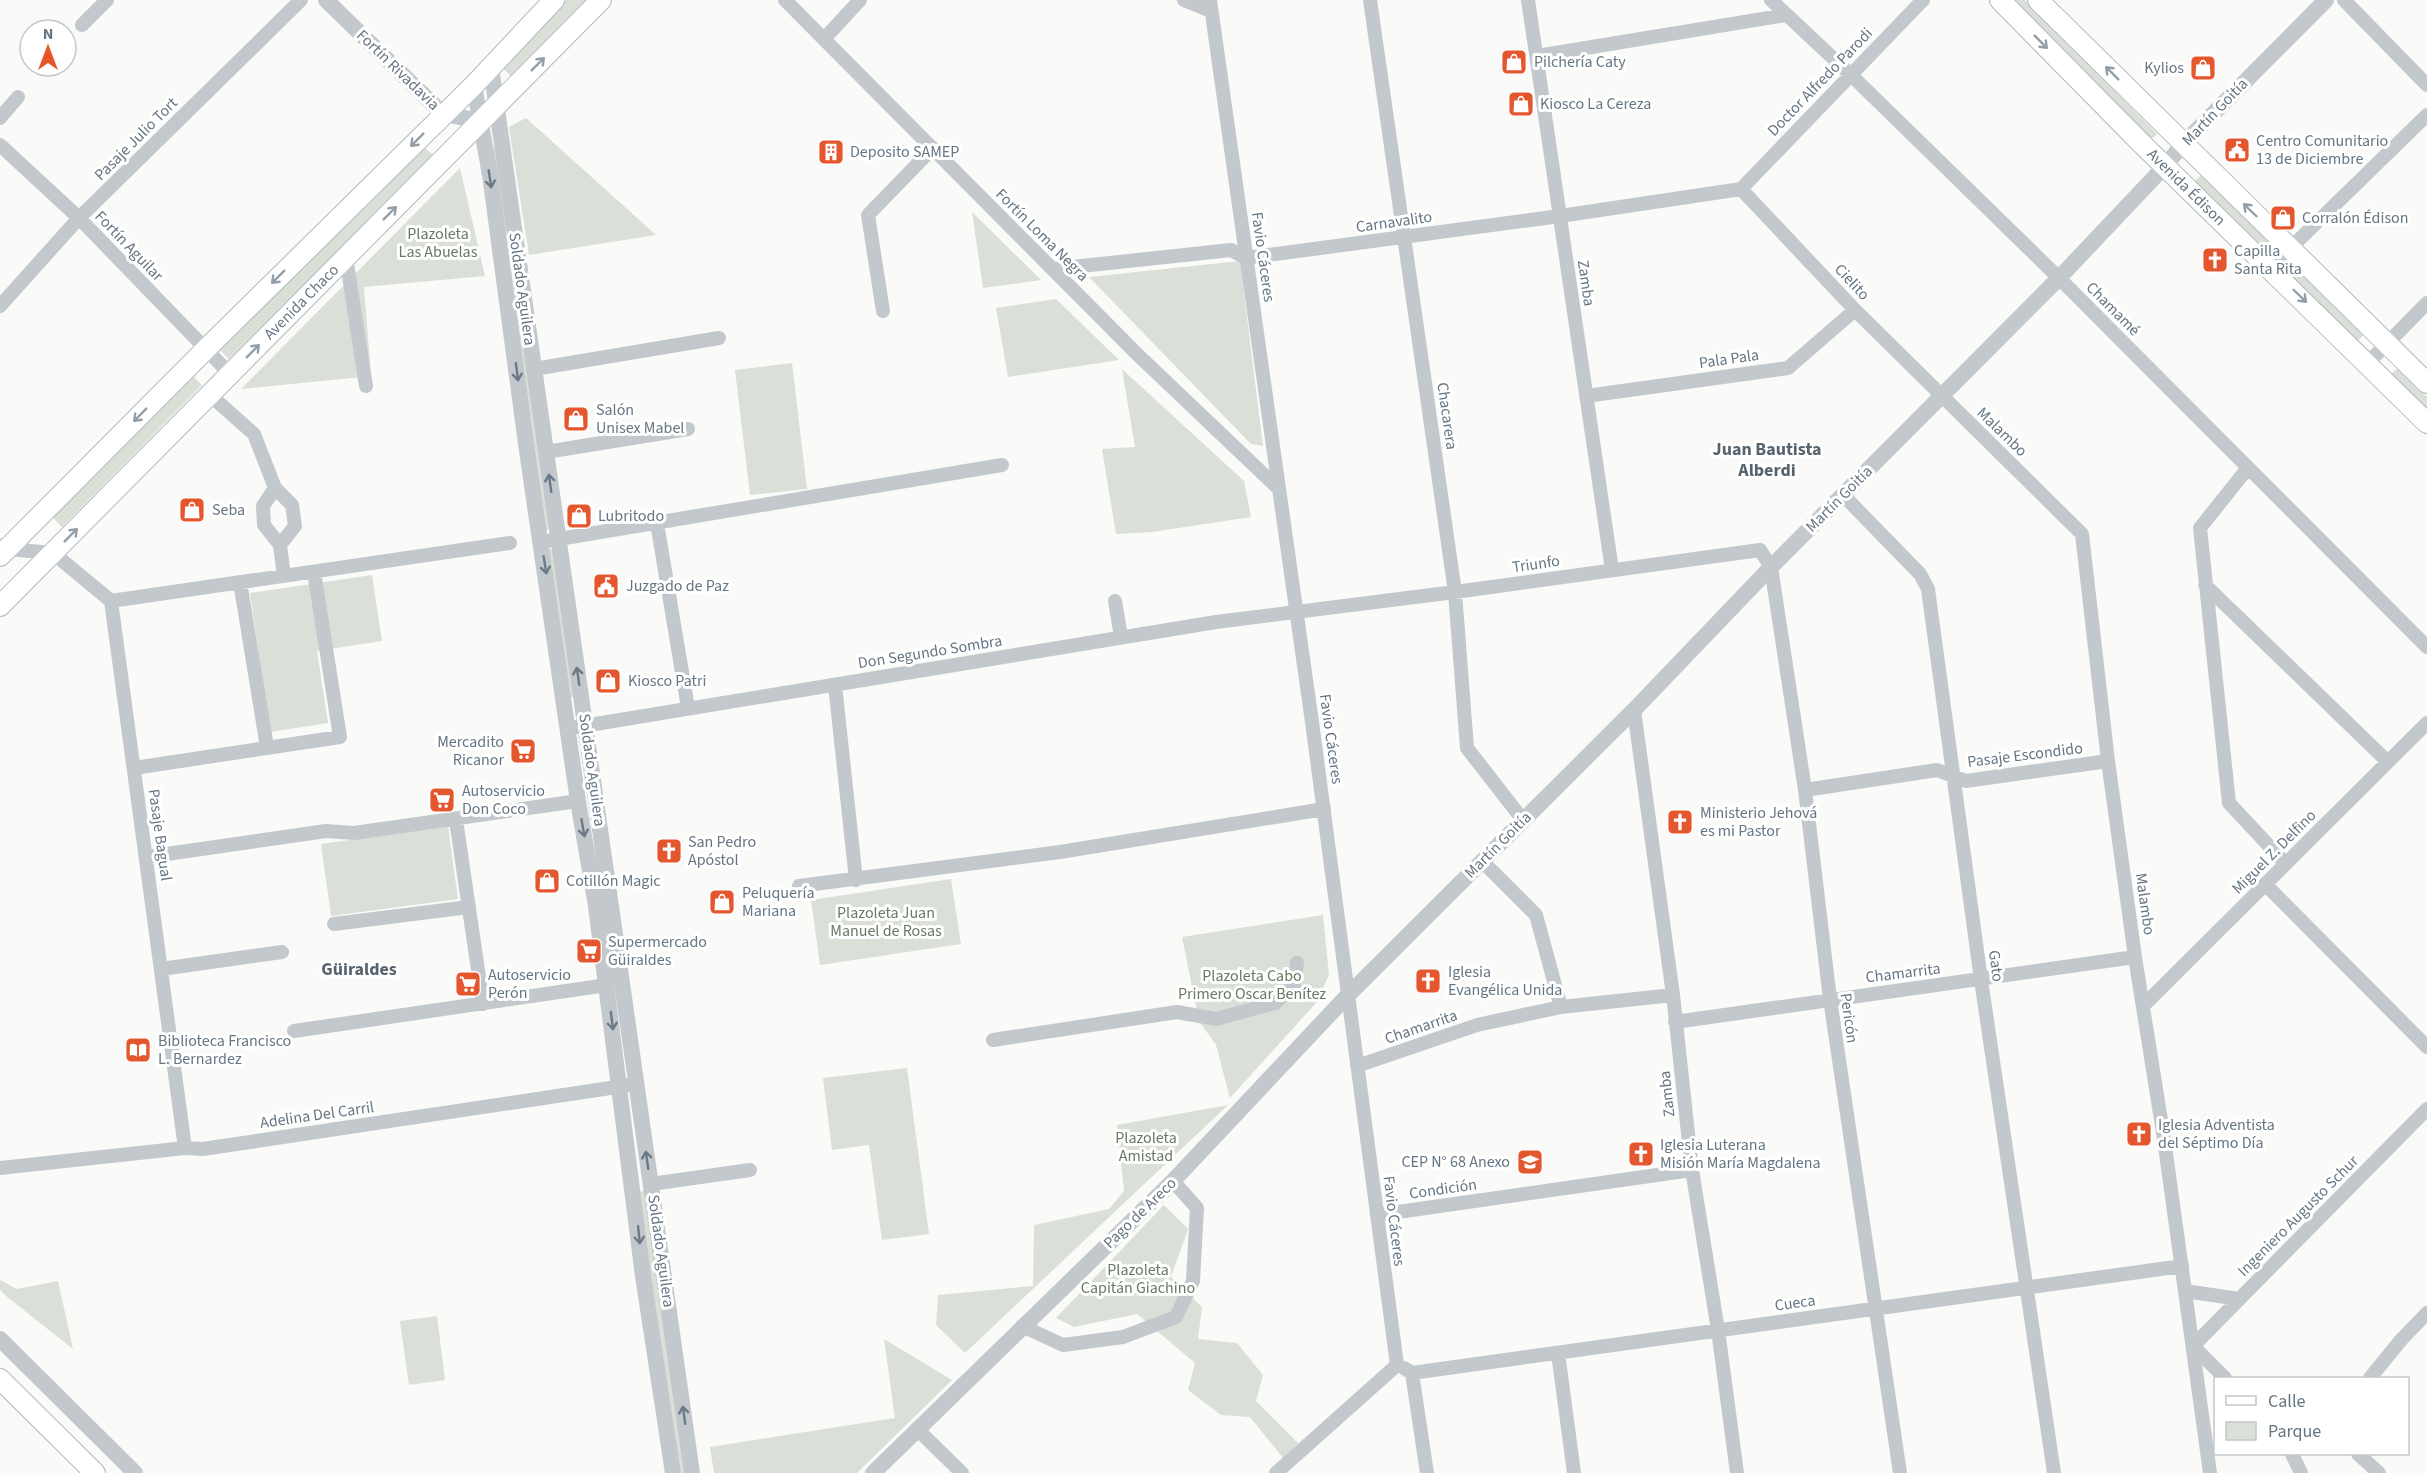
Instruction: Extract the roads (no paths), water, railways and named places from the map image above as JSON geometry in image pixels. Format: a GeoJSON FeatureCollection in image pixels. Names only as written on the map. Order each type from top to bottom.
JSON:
{"type":"FeatureCollection","features":[{"type":"Feature","properties":{"kind":"main road","name":"Avenida Chaco"},"geometry":{"type":"LineString","coordinates":[[2,549],[474,85],[554,0]]}},
{"type":"Feature","properties":{"kind":"main road","name":"Avenida Chaco"},"geometry":{"type":"LineString","coordinates":[[0,606],[601,0]]}},
{"type":"Feature","properties":{"kind":"main road","name":"Avenida Édison"},"geometry":{"type":"LineString","coordinates":[[2000,0],[2165,166],[2427,423]]}},
{"type":"Feature","properties":{"kind":"main road","name":"Avenida Édison"},"geometry":{"type":"LineString","coordinates":[[2038,0],[2427,383]]}},
{"type":"Feature","properties":{"kind":"main road"},"geometry":{"type":"LineString","coordinates":[[0,1379],[95,1473]]}},
{"type":"Feature","properties":{"kind":"street"},"geometry":{"type":"LineString","coordinates":[[82,25],[107,0]]}},
{"type":"Feature","properties":{"kind":"street","name":"Pasaje Julio Tort"},"geometry":{"type":"LineString","coordinates":[[0,306],[79,218],[301,0]]}},
{"type":"Feature","properties":{"kind":"street","name":"Fortín Rivadavia"},"geometry":{"type":"LineString","coordinates":[[326,0],[443,114],[480,121]]}},
{"type":"Feature","properties":{"kind":"street","name":"Fortín Loma Negra"},"geometry":{"type":"LineString","coordinates":[[785,0],[1138,355],[1279,489]]}},
{"type":"Feature","properties":{"kind":"street"},"geometry":{"type":"LineString","coordinates":[[824,39],[860,0]]}},
{"type":"Feature","properties":{"kind":"street"},"geometry":{"type":"LineString","coordinates":[[1184,0],[1210,6]]}},
{"type":"Feature","properties":{"kind":"street","name":"Chacarera"},"geometry":{"type":"LineString","coordinates":[[1370,0],[1455,592],[1467,748],[1523,820]]}},
{"type":"Feature","properties":{"kind":"street","name":"Zamba"},"geometry":{"type":"LineString","coordinates":[[1528,0],[1612,570]]}},
{"type":"Feature","properties":{"kind":"street","name":"Chamamé"},"geometry":{"type":"LineString","coordinates":[[1771,0],[2059,278],[2427,647]]}},
{"type":"Feature","properties":{"kind":"street","name":"Doctor Alfredo Parodi"},"geometry":{"type":"LineString","coordinates":[[1741,189],[1923,0]]}},
{"type":"Feature","properties":{"kind":"street","name":"Martín Goitía"},"geometry":{"type":"LineString","coordinates":[[1348,995],[1634,710],[1771,567],[2059,278],[2183,144],[2326,0]]}},
{"type":"Feature","properties":{"kind":"street"},"geometry":{"type":"LineString","coordinates":[[2344,0],[2427,85]]}},
{"type":"Feature","properties":{"kind":"street","name":"Favio Cáceres"},"geometry":{"type":"LineString","coordinates":[[1210,6],[1297,612],[1397,1365]]}},
{"type":"Feature","properties":{"kind":"street"},"geometry":{"type":"LineString","coordinates":[[1536,56],[1786,15]]}},
{"type":"Feature","properties":{"kind":"street","name":"Soldado Aguilera"},"geometry":{"type":"LineString","coordinates":[[491,67],[558,540],[577,727],[605,920],[607,985],[643,1276],[673,1473]]}},
{"type":"Feature","properties":{"kind":"street","name":"Soldado Aguilera"},"geometry":{"type":"LineString","coordinates":[[474,85],[541,542],[577,727],[579,801],[637,1084],[692,1473]]}},
{"type":"Feature","properties":{"kind":"street"},"geometry":{"type":"LineString","coordinates":[[0,118],[18,97]]}},
{"type":"Feature","properties":{"kind":"street"},"geometry":{"type":"LineString","coordinates":[[2270,268],[2427,115]]}},
{"type":"Feature","properties":{"kind":"street","name":"Fortín Aguilar"},"geometry":{"type":"LineString","coordinates":[[0,145],[79,218],[230,374]]}},
{"type":"Feature","properties":{"kind":"street"},"geometry":{"type":"LineString","coordinates":[[883,311],[867,215],[933,148]]}},
{"type":"Feature","properties":{"kind":"street","name":"Carnavalito"},"geometry":{"type":"LineString","coordinates":[[1053,269],[1231,250],[1246,258],[1741,189]]}},
{"type":"Feature","properties":{"kind":"street","name":"Cielito"},"geometry":{"type":"LineString","coordinates":[[1741,189],[1941,396]]}},
{"type":"Feature","properties":{"kind":"street"},"geometry":{"type":"LineString","coordinates":[[346,257],[366,386]]}},
{"type":"Feature","properties":{"kind":"street"},"geometry":{"type":"LineString","coordinates":[[2368,363],[2427,303]]}},
{"type":"Feature","properties":{"kind":"street","name":"Pala Pala"},"geometry":{"type":"LineString","coordinates":[[1586,396],[1788,368],[1856,310]]}},
{"type":"Feature","properties":{"kind":"street"},"geometry":{"type":"LineString","coordinates":[[534,369],[719,338]]}},
{"type":"Feature","properties":{"kind":"street"},"geometry":{"type":"LineString","coordinates":[[210,395],[254,434],[275,488],[292,505],[295,526],[280,545]]}},
{"type":"Feature","properties":{"kind":"street","name":"Malambo"},"geometry":{"type":"LineString","coordinates":[[1941,396],[2082,534],[2108,761],[2210,1473]]}},
{"type":"Feature","properties":{"kind":"street"},"geometry":{"type":"LineString","coordinates":[[546,452],[688,429]]}},
{"type":"Feature","properties":{"kind":"street"},"geometry":{"type":"LineString","coordinates":[[541,542],[1002,465]]}},
{"type":"Feature","properties":{"kind":"street"},"geometry":{"type":"LineString","coordinates":[[2247,469],[2200,528],[2205,585],[2229,803],[2286,864]]}},
{"type":"Feature","properties":{"kind":"street"},"geometry":{"type":"LineString","coordinates":[[275,488],[263,506],[264,525],[280,545],[284,576]]}},
{"type":"Feature","properties":{"kind":"street","name":"Gato"},"geometry":{"type":"LineString","coordinates":[[1844,495],[1920,574],[1928,590],[1981,980],[2054,1473]]}},
{"type":"Feature","properties":{"kind":"street"},"geometry":{"type":"LineString","coordinates":[[657,523],[688,708]]}},
{"type":"Feature","properties":{"kind":"street"},"geometry":{"type":"LineString","coordinates":[[2,549],[53,553],[111,601],[510,543]]}},
{"type":"Feature","properties":{"kind":"street","name":"Triunfo"},"geometry":{"type":"LineString","coordinates":[[1297,612],[1760,550],[1771,567]]}},
{"type":"Feature","properties":{"kind":"street","name":"Pericón"},"geometry":{"type":"LineString","coordinates":[[1771,567],[1804,790],[1830,999],[1900,1473]]}},
{"type":"Feature","properties":{"kind":"street"},"geometry":{"type":"LineString","coordinates":[[134,768],[340,737],[314,572]]}},
{"type":"Feature","properties":{"kind":"street"},"geometry":{"type":"LineString","coordinates":[[240,582],[267,747]]}},
{"type":"Feature","properties":{"kind":"street"},"geometry":{"type":"LineString","coordinates":[[2205,585],[2388,762]]}},
{"type":"Feature","properties":{"kind":"street","name":"Pasaje Bagual"},"geometry":{"type":"LineString","coordinates":[[111,601],[185,1148]]}},
{"type":"Feature","properties":{"kind":"street"},"geometry":{"type":"LineString","coordinates":[[1115,601],[1121,637]]}},
{"type":"Feature","properties":{"kind":"street","name":"Don Segundo Sombra"},"geometry":{"type":"LineString","coordinates":[[577,727],[1121,637],[1297,612]]}},
{"type":"Feature","properties":{"kind":"street"},"geometry":{"type":"LineString","coordinates":[[835,685],[855,879]]}},
{"type":"Feature","properties":{"kind":"street","name":"Zamba"},"geometry":{"type":"LineString","coordinates":[[1634,710],[1673,995],[1692,1170],[1718,1330],[1737,1473]]}},
{"type":"Feature","properties":{"kind":"street","name":"Miguel Z. Delfino"},"geometry":{"type":"LineString","coordinates":[[2144,1005],[2427,723]]}},
{"type":"Feature","properties":{"kind":"street","name":"Pasaje Escondido"},"geometry":{"type":"LineString","coordinates":[[1804,790],[1937,770],[1966,781],[2108,761]]}},
{"type":"Feature","properties":{"kind":"street"},"geometry":{"type":"LineString","coordinates":[[146,857],[326,831],[354,833],[456,820],[579,801]]}},
{"type":"Feature","properties":{"kind":"street"},"geometry":{"type":"LineString","coordinates":[[798,886],[1190,832],[1324,809]]}},
{"type":"Feature","properties":{"kind":"street"},"geometry":{"type":"LineString","coordinates":[[456,820],[483,1004]]}},
{"type":"Feature","properties":{"kind":"street"},"geometry":{"type":"LineString","coordinates":[[1482,861],[1536,915],[1561,1006]]}},
{"type":"Feature","properties":{"kind":"street"},"geometry":{"type":"LineString","coordinates":[[2265,884],[2427,1047]]}},
{"type":"Feature","properties":{"kind":"street"},"geometry":{"type":"LineString","coordinates":[[333,924],[469,907]]}},
{"type":"Feature","properties":{"kind":"street"},"geometry":{"type":"LineString","coordinates":[[161,969],[282,952]]}},
{"type":"Feature","properties":{"kind":"street","name":"Chamarrita"},"geometry":{"type":"LineString","coordinates":[[1676,1022],[2135,957]]}},
{"type":"Feature","properties":{"kind":"street"},"geometry":{"type":"LineString","coordinates":[[993,1040],[1177,1012],[1216,1019],[1275,1003],[1293,987],[1297,963]]}},
{"type":"Feature","properties":{"kind":"street"},"geometry":{"type":"LineString","coordinates":[[294,1031],[607,985]]}},
{"type":"Feature","properties":{"kind":"street","name":"Pago de Areco"},"geometry":{"type":"LineString","coordinates":[[873,1473],[1173,1181],[1348,995]]}},
{"type":"Feature","properties":{"kind":"street","name":"Chamarrita"},"geometry":{"type":"LineString","coordinates":[[1358,1066],[1477,1025],[1561,1006],[1673,995]]}},
{"type":"Feature","properties":{"kind":"street","name":"Adelina Del Carril"},"geometry":{"type":"LineString","coordinates":[[0,1168],[185,1148],[203,1149],[637,1084]]}},
{"type":"Feature","properties":{"kind":"street","name":"Ingeniero Augusto Schur"},"geometry":{"type":"LineString","coordinates":[[2193,1346],[2427,1110]]}},
{"type":"Feature","properties":{"kind":"street"},"geometry":{"type":"LineString","coordinates":[[651,1184],[750,1170]]}},
{"type":"Feature","properties":{"kind":"street","name":"Condición"},"geometry":{"type":"LineString","coordinates":[[1377,1215],[1692,1170]]}},
{"type":"Feature","properties":{"kind":"street"},"geometry":{"type":"LineString","coordinates":[[1022,1326],[1063,1345],[1123,1337],[1176,1317],[1193,1281],[1197,1208],[1173,1181]]}},
{"type":"Feature","properties":{"kind":"street","name":"Cueca"},"geometry":{"type":"LineString","coordinates":[[1412,1373],[2182,1266]]}},
{"type":"Feature","properties":{"kind":"street"},"geometry":{"type":"LineString","coordinates":[[2185,1291],[2239,1299]]}},
{"type":"Feature","properties":{"kind":"street"},"geometry":{"type":"LineString","coordinates":[[2371,1377],[2427,1313]]}},
{"type":"Feature","properties":{"kind":"street"},"geometry":{"type":"LineString","coordinates":[[0,1339],[135,1473]]}},
{"type":"Feature","properties":{"kind":"street"},"geometry":{"type":"LineString","coordinates":[[2193,1346],[2224,1377]]}},
{"type":"Feature","properties":{"kind":"street"},"geometry":{"type":"LineString","coordinates":[[1558,1353],[1574,1473]]}},
{"type":"Feature","properties":{"kind":"street"},"geometry":{"type":"LineString","coordinates":[[1276,1473],[1397,1365],[1412,1373],[1428,1473]]}},
{"type":"Feature","properties":{"kind":"street"},"geometry":{"type":"LineString","coordinates":[[917,1429],[962,1473]]}},
{"type":"Feature","properties":{"kind":"street"},"geometry":{"type":"LineString","coordinates":[[2292,1455],[2301,1473]]}},
{"type":"Feature","properties":{"kind":"street"},"geometry":{"type":"LineString","coordinates":[[2359,1455],[2379,1473]]}},
{"type":"Feature","properties":{"kind":"place","name":"Pilchería Caty"},"geometry":{"type":"Point","coordinates":[1514,62]}},
{"type":"Feature","properties":{"kind":"place","name":"Kylios"},"geometry":{"type":"Point","coordinates":[2203,68]}},
{"type":"Feature","properties":{"kind":"place","name":"Kiosco La Cereza"},"geometry":{"type":"Point","coordinates":[1521,104]}},
{"type":"Feature","properties":{"kind":"place","name":"Centro Comunitario 13 de Diciembre"},"geometry":{"type":"Point","coordinates":[2237,150]}},
{"type":"Feature","properties":{"kind":"place","name":"Deposito SAMEP"},"geometry":{"type":"Point","coordinates":[831,152]}},
{"type":"Feature","properties":{"kind":"place","name":"Corralón Édison"},"geometry":{"type":"Point","coordinates":[2283,218]}},
{"type":"Feature","properties":{"kind":"place","name":"Capilla Santa Rita"},"geometry":{"type":"Point","coordinates":[2215,260]}},
{"type":"Feature","properties":{"kind":"place","name":"Salón Unisex Mabel"},"geometry":{"type":"Point","coordinates":[576,419]}},
{"type":"Feature","properties":{"kind":"place","name":"Seba"},"geometry":{"type":"Point","coordinates":[192,510]}},
{"type":"Feature","properties":{"kind":"place","name":"Lubritodo"},"geometry":{"type":"Point","coordinates":[579,516]}},
{"type":"Feature","properties":{"kind":"place","name":"Juzgado de Paz"},"geometry":{"type":"Point","coordinates":[606,586]}},
{"type":"Feature","properties":{"kind":"place","name":"Kiosco Patri"},"geometry":{"type":"Point","coordinates":[608,681]}},
{"type":"Feature","properties":{"kind":"place","name":"Mercadito Ricanor"},"geometry":{"type":"Point","coordinates":[523,751]}},
{"type":"Feature","properties":{"kind":"place","name":"Autoservicio Don Coco"},"geometry":{"type":"Point","coordinates":[442,800]}},
{"type":"Feature","properties":{"kind":"place","name":"Ministerio Jehová es mi Pastor"},"geometry":{"type":"Point","coordinates":[1680,822]}},
{"type":"Feature","properties":{"kind":"place","name":"San Pedro Apóstol"},"geometry":{"type":"Point","coordinates":[669,851]}},
{"type":"Feature","properties":{"kind":"place","name":"Cotillón Magic"},"geometry":{"type":"Point","coordinates":[547,881]}},
{"type":"Feature","properties":{"kind":"place","name":"Peluquería Mariana"},"geometry":{"type":"Point","coordinates":[722,902]}},
{"type":"Feature","properties":{"kind":"place","name":"Supermercado Güiraldes"},"geometry":{"type":"Point","coordinates":[589,951]}},
{"type":"Feature","properties":{"kind":"place","name":"Iglesia Evangélica Unida"},"geometry":{"type":"Point","coordinates":[1428,981]}},
{"type":"Feature","properties":{"kind":"place","name":"Autoservicio Perón"},"geometry":{"type":"Point","coordinates":[468,984]}},
{"type":"Feature","properties":{"kind":"place","name":"Biblioteca Francisco L. Bernardez"},"geometry":{"type":"Point","coordinates":[138,1050]}},
{"type":"Feature","properties":{"kind":"place","name":"Iglesia Adventista del Séptimo Día"},"geometry":{"type":"Point","coordinates":[2139,1134]}},
{"type":"Feature","properties":{"kind":"place","name":"Iglesia Luterana Misión María Magdalena"},"geometry":{"type":"Point","coordinates":[1641,1154]}},
{"type":"Feature","properties":{"kind":"place","name":"CEP N° 68 Anexo"},"geometry":{"type":"Point","coordinates":[1530,1162]}},
{"type":"Feature","properties":{"kind":"district","name":"Juan Bautista Alberdi"},"geometry":{"type":"Point","coordinates":[1767,459]}},
{"type":"Feature","properties":{"kind":"district","name":"Güiraldes"},"geometry":{"type":"Point","coordinates":[359,969]}},
{"type":"Feature","properties":{"kind":"park label","name":"Plazoleta Las Abuelas"},"geometry":{"type":"Point","coordinates":[438,243]}},
{"type":"Feature","properties":{"kind":"park label","name":"Plazoleta Juan Manuel de Rosas"},"geometry":{"type":"Point","coordinates":[886,922]}},
{"type":"Feature","properties":{"kind":"park label","name":"Plazoleta Cabo Primero Oscar Benítez"},"geometry":{"type":"Point","coordinates":[1252,985]}},
{"type":"Feature","properties":{"kind":"park label","name":"Plazoleta Amistad"},"geometry":{"type":"Point","coordinates":[1146,1147]}},
{"type":"Feature","properties":{"kind":"park label","name":"Plazoleta Capitán Giachino"},"geometry":{"type":"Point","coordinates":[1138,1279]}}]}
